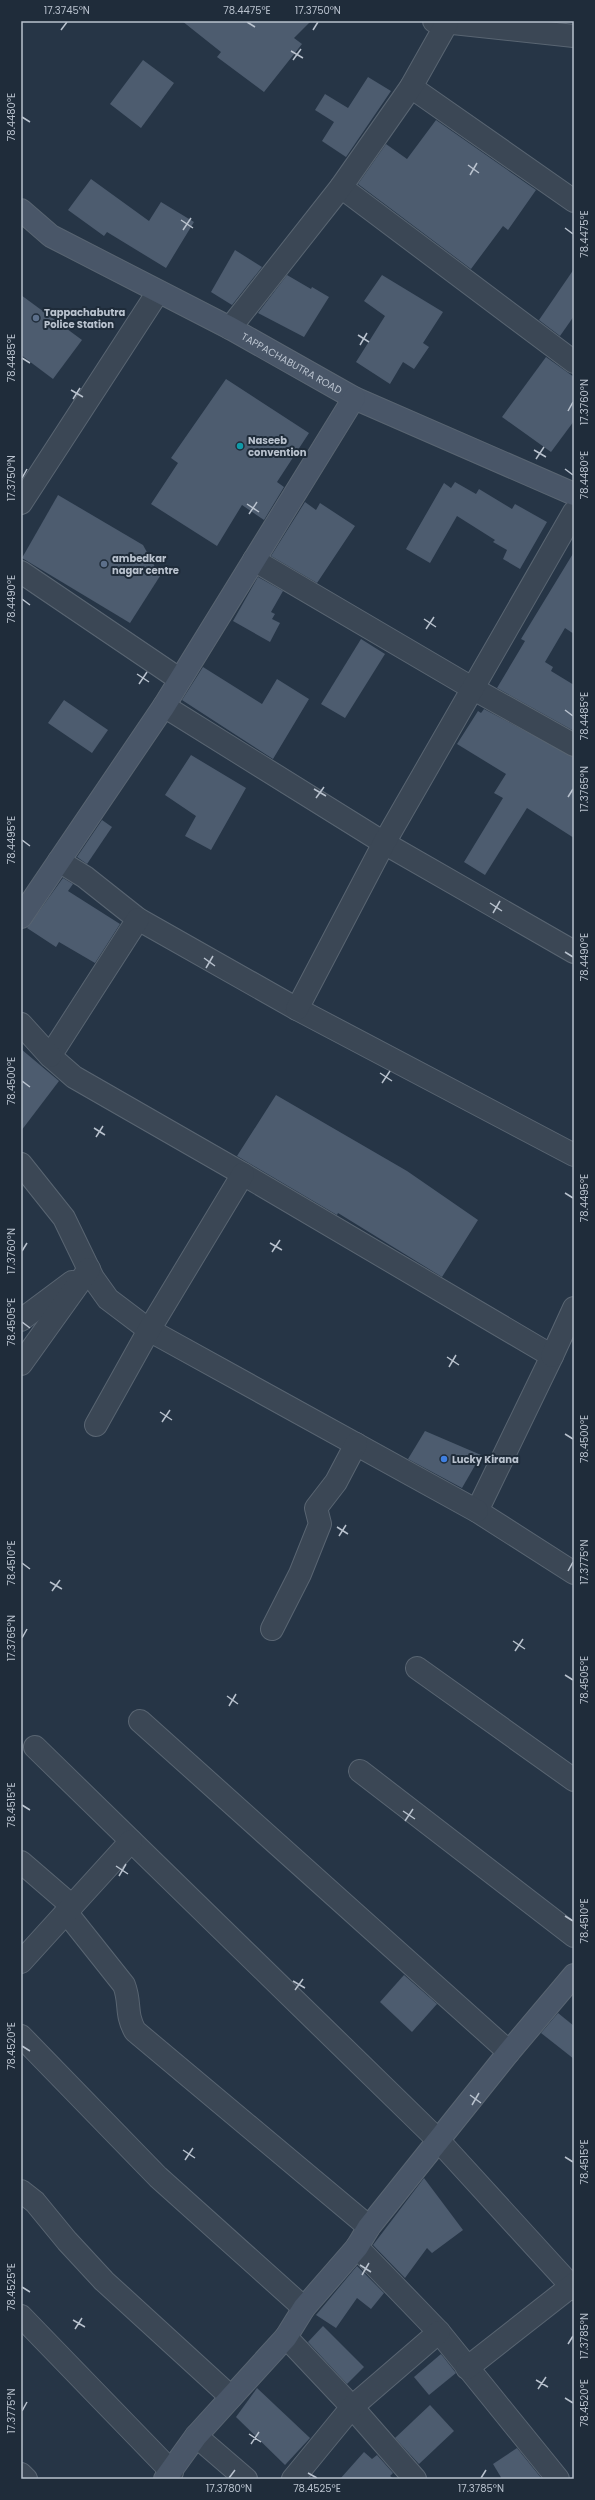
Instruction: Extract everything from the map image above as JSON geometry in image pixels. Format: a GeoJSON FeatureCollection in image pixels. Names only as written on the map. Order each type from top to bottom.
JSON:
{"type":"FeatureCollection","features":[{"type":"Feature","properties":{"kind":"street"},"geometry":{"type":"LineString","coordinates":[[230,328],[341,187],[411,87],[440,22],[574,36]]}},
{"type":"Feature","properties":{"kind":"street"},"geometry":{"type":"LineString","coordinates":[[411,87],[574,201]]}},
{"type":"Feature","properties":{"kind":"street"},"geometry":{"type":"LineString","coordinates":[[341,187],[574,362]]}},
{"type":"Feature","properties":{"kind":"street","name":"TAPPACHABUTRA ROAD"},"geometry":{"type":"LineString","coordinates":[[21,210],[52,236],[230,328],[354,398],[574,494]]}},
{"type":"Feature","properties":{"kind":"street"},"geometry":{"type":"LineString","coordinates":[[21,503],[158,292]]}},
{"type":"Feature","properties":{"kind":"street"},"geometry":{"type":"LineString","coordinates":[[21,917],[164,706],[179,679],[354,398]]}},
{"type":"Feature","properties":{"kind":"street"},"geometry":{"type":"LineString","coordinates":[[297,1009],[384,843],[574,512]]}},
{"type":"Feature","properties":{"kind":"street"},"geometry":{"type":"LineString","coordinates":[[254,560],[472,688],[574,744]]}},
{"type":"Feature","properties":{"kind":"street"},"geometry":{"type":"LineString","coordinates":[[21,572],[179,679]]}},
{"type":"Feature","properties":{"kind":"street"},"geometry":{"type":"LineString","coordinates":[[164,706],[384,843],[574,952]]}},
{"type":"Feature","properties":{"kind":"street"},"geometry":{"type":"LineString","coordinates":[[59,861],[85,878],[138,919],[297,1009],[574,1156]]}},
{"type":"Feature","properties":{"kind":"street"},"geometry":{"type":"LineString","coordinates":[[50,1056],[138,919]]}},
{"type":"Feature","properties":{"kind":"street"},"geometry":{"type":"LineString","coordinates":[[21,1024],[50,1056],[74,1077],[243,1174],[552,1356]]}},
{"type":"Feature","properties":{"kind":"street"},"geometry":{"type":"LineString","coordinates":[[23,1169],[64,1218],[89,1269],[108,1299],[149,1330],[477,1511],[574,1573]]}},
{"type":"Feature","properties":{"kind":"street"},"geometry":{"type":"LineString","coordinates":[[96,1424],[149,1330],[243,1174]]}},
{"type":"Feature","properties":{"kind":"street"},"geometry":{"type":"LineString","coordinates":[[21,1320],[89,1269]]}},
{"type":"Feature","properties":{"kind":"street"},"geometry":{"type":"LineString","coordinates":[[21,1364],[89,1269]]}},
{"type":"Feature","properties":{"kind":"street"},"geometry":{"type":"LineString","coordinates":[[477,1511],[574,1308]]}},
{"type":"Feature","properties":{"kind":"street"},"geometry":{"type":"LineString","coordinates":[[272,1629],[300,1574],[320,1524],[316,1508],[336,1482],[356,1444]]}},
{"type":"Feature","properties":{"kind":"street"},"geometry":{"type":"LineString","coordinates":[[417,1668],[574,1780]]}},
{"type":"Feature","properties":{"kind":"street"},"geometry":{"type":"LineString","coordinates":[[140,1721],[509,2052]]}},
{"type":"Feature","properties":{"kind":"street"},"geometry":{"type":"LineString","coordinates":[[35,1747],[438,2140],[573,2286],[467,2368]]}},
{"type":"Feature","properties":{"kind":"street"},"geometry":{"type":"LineString","coordinates":[[360,1771],[574,1936]]}},
{"type":"Feature","properties":{"kind":"street"},"geometry":{"type":"LineString","coordinates":[[21,1962],[131,1841]]}},
{"type":"Feature","properties":{"kind":"street"},"geometry":{"type":"LineString","coordinates":[[21,1862],[69,1909],[124,1985],[128,1996],[127,2018],[135,2031],[369,2227]]}},
{"type":"Feature","properties":{"kind":"street"},"geometry":{"type":"LineString","coordinates":[[21,2316],[169,2476],[196,2436],[286,2337],[304,2308],[357,2247],[369,2227],[509,2052],[572,1983]]}},
{"type":"Feature","properties":{"kind":"street"},"geometry":{"type":"LineString","coordinates":[[21,2036],[158,2177],[304,2308]]}},
{"type":"Feature","properties":{"kind":"street"},"geometry":{"type":"LineString","coordinates":[[21,2191],[35,2202],[67,2242],[104,2281],[231,2397]]}},
{"type":"Feature","properties":{"kind":"street"},"geometry":{"type":"LineString","coordinates":[[357,2247],[439,2332],[558,2479]]}},
{"type":"Feature","properties":{"kind":"street"},"geometry":{"type":"LineString","coordinates":[[293,2479],[352,2407],[439,2332]]}},
{"type":"Feature","properties":{"kind":"street"},"geometry":{"type":"LineString","coordinates":[[286,2337],[352,2407],[414,2479]]}},
{"type":"Feature","properties":{"kind":"street"},"geometry":{"type":"LineString","coordinates":[[196,2436],[246,2479]]}},
{"type":"Feature","properties":{"kind":"street"},"geometry":{"type":"LineString","coordinates":[[21,2474],[26,2479]]}},
{"type":"Feature","properties":{"kind":"building"},"geometry":{"type":"Polygon","coordinates":[[[182,21],[311,21],[294,38],[302,44],[264,92],[217,57],[221,52],[182,21]]]}},
{"type":"Feature","properties":{"kind":"building"},"geometry":{"type":"Polygon","coordinates":[[[143,60],[174,83],[141,128],[110,104],[143,60]]]}},
{"type":"Feature","properties":{"kind":"building"},"geometry":{"type":"Polygon","coordinates":[[[368,77],[391,91],[346,157],[322,141],[334,122],[315,110],[325,94],[348,108],[368,77]]]}},
{"type":"Feature","properties":{"kind":"building"},"geometry":{"type":"Polygon","coordinates":[[[436,120],[536,190],[508,230],[503,226],[471,269],[358,184],[386,144],[407,159],[436,120]]]}},
{"type":"Feature","properties":{"kind":"building"},"geometry":{"type":"Polygon","coordinates":[[[91,179],[149,221],[161,202],[194,222],[166,268],[107,232],[104,236],[68,210],[91,179]]]}},
{"type":"Feature","properties":{"kind":"building"},"geometry":{"type":"Polygon","coordinates":[[[235,250],[262,267],[232,305],[211,292],[235,250]]]}},
{"type":"Feature","properties":{"kind":"building"},"geometry":{"type":"Polygon","coordinates":[[[574,269],[574,316],[560,336],[539,320],[574,269]]]}},
{"type":"Feature","properties":{"kind":"building"},"geometry":{"type":"Polygon","coordinates":[[[287,275],[311,289],[312,287],[329,297],[304,337],[258,313],[287,275]]]}},
{"type":"Feature","properties":{"kind":"building"},"geometry":{"type":"Polygon","coordinates":[[[382,275],[443,312],[423,343],[429,347],[414,369],[403,362],[390,384],[356,362],[385,316],[364,301],[382,275]]]}},
{"type":"Feature","properties":{"kind":"building","name":"Tappachabutra Police Station"},"geometry":{"type":"Polygon","coordinates":[[[21,295],[82,340],[53,379],[21,355],[21,295]]]}},
{"type":"Feature","properties":{"kind":"building"},"geometry":{"type":"Polygon","coordinates":[[[546,357],[574,377],[574,421],[551,452],[502,417],[546,357]]]}},
{"type":"Feature","properties":{"kind":"building","name":"Naseeb convention"},"geometry":{"type":"Polygon","coordinates":[[[226,379],[309,433],[277,482],[284,487],[264,520],[242,505],[217,546],[151,504],[178,463],[171,458],[226,379]]]}},
{"type":"Feature","properties":{"kind":"building"},"geometry":{"type":"Polygon","coordinates":[[[455,482],[476,494],[479,489],[512,509],[515,504],[547,522],[520,569],[503,559],[507,550],[493,542],[495,540],[457,516],[430,563],[406,549],[444,483],[451,488],[455,482]]]}},
{"type":"Feature","properties":{"kind":"building"},"geometry":{"type":"Polygon","coordinates":[[[58,495],[143,545],[160,576],[130,623],[22,558],[58,495]]]}},
{"type":"Feature","properties":{"kind":"building"},"geometry":{"type":"Polygon","coordinates":[[[305,502],[316,510],[320,503],[355,526],[317,583],[271,556],[305,502]]]}},
{"type":"Feature","properties":{"kind":"building"},"geometry":{"type":"Polygon","coordinates":[[[574,552],[574,634],[565,628],[545,662],[553,667],[551,671],[574,685],[574,731],[497,688],[525,641],[521,639],[574,552]]]}},
{"type":"Feature","properties":{"kind":"building"},"geometry":{"type":"Polygon","coordinates":[[[258,577],[283,591],[271,612],[275,614],[272,619],[280,623],[270,642],[233,621],[258,577]]]}},
{"type":"Feature","properties":{"kind":"building"},"geometry":{"type":"Polygon","coordinates":[[[361,639],[385,654],[345,718],[321,704],[361,639]]]}},
{"type":"Feature","properties":{"kind":"building"},"geometry":{"type":"Polygon","coordinates":[[[203,667],[262,704],[277,679],[309,699],[273,759],[182,700],[203,667]]]}},
{"type":"Feature","properties":{"kind":"building"},"geometry":{"type":"Polygon","coordinates":[[[64,700],[108,730],[92,753],[48,723],[64,700]]]}},
{"type":"Feature","properties":{"kind":"building"},"geometry":{"type":"Polygon","coordinates":[[[484,709],[574,757],[574,838],[527,808],[485,875],[464,862],[503,798],[494,793],[506,774],[457,744],[478,711],[481,713],[484,709]]]}},
{"type":"Feature","properties":{"kind":"building"},"geometry":{"type":"Polygon","coordinates":[[[191,755],[246,788],[211,850],[185,836],[196,816],[165,795],[191,755]]]}},
{"type":"Feature","properties":{"kind":"building"},"geometry":{"type":"Polygon","coordinates":[[[102,820],[112,827],[87,864],[77,857],[102,820]]]}},
{"type":"Feature","properties":{"kind":"building"},"geometry":{"type":"Polygon","coordinates":[[[63,878],[73,884],[68,891],[120,924],[95,963],[59,942],[56,947],[27,928],[63,878]]]}},
{"type":"Feature","properties":{"kind":"building"},"geometry":{"type":"Polygon","coordinates":[[[21,1049],[59,1081],[21,1131],[21,1049]]]}},
{"type":"Feature","properties":{"kind":"building"},"geometry":{"type":"Polygon","coordinates":[[[276,1095],[407,1171],[478,1220],[442,1277],[338,1213],[337,1215],[237,1156],[276,1095]]]}},
{"type":"Feature","properties":{"kind":"building"},"geometry":{"type":"Polygon","coordinates":[[[425,1431],[481,1455],[462,1488],[408,1459],[425,1431]]]}},
{"type":"Feature","properties":{"kind":"building"},"geometry":{"type":"Polygon","coordinates":[[[404,1975],[437,2004],[412,2032],[380,2002],[404,1975]]]}},
{"type":"Feature","properties":{"kind":"building"},"geometry":{"type":"Polygon","coordinates":[[[558,2013],[574,2026],[574,2059],[541,2033],[558,2013]]]}},
{"type":"Feature","properties":{"kind":"building"},"geometry":{"type":"Polygon","coordinates":[[[424,2178],[463,2230],[432,2253],[427,2248],[405,2278],[373,2245],[424,2178]]]}},
{"type":"Feature","properties":{"kind":"building"},"geometry":{"type":"Polygon","coordinates":[[[357,2266],[384,2293],[371,2309],[357,2298],[336,2328],[316,2315],[357,2266]]]}},
{"type":"Feature","properties":{"kind":"building"},"geometry":{"type":"Polygon","coordinates":[[[323,2326],[364,2367],[347,2384],[308,2342],[323,2326]]]}},
{"type":"Feature","properties":{"kind":"building"},"geometry":{"type":"Polygon","coordinates":[[[441,2354],[456,2373],[429,2395],[414,2377],[441,2354]]]}},
{"type":"Feature","properties":{"kind":"building"},"geometry":{"type":"Polygon","coordinates":[[[257,2388],[310,2438],[285,2465],[236,2417],[257,2388]]]}},
{"type":"Feature","properties":{"kind":"building"},"geometry":{"type":"Polygon","coordinates":[[[430,2405],[454,2431],[419,2464],[395,2438],[430,2405]]]}},
{"type":"Feature","properties":{"kind":"building"},"geometry":{"type":"Polygon","coordinates":[[[517,2448],[542,2479],[502,2479],[493,2464],[517,2448]]]}},
{"type":"Feature","properties":{"kind":"building"},"geometry":{"type":"Polygon","coordinates":[[[364,2452],[372,2459],[377,2455],[393,2473],[390,2476],[394,2479],[340,2479],[364,2452]]]}},
{"type":"Feature","properties":{"kind":"place","name":"Tappachabutra Police Station"},"geometry":{"type":"Point","coordinates":[36,318]}},
{"type":"Feature","properties":{"kind":"place","name":"Naseeb convention"},"geometry":{"type":"Point","coordinates":[240,446]}},
{"type":"Feature","properties":{"kind":"place","name":"ambedkar nagar centre"},"geometry":{"type":"Point","coordinates":[104,564]}},
{"type":"Feature","properties":{"kind":"place","name":"Lucky Kirana"},"geometry":{"type":"Point","coordinates":[444,1459]}}]}
